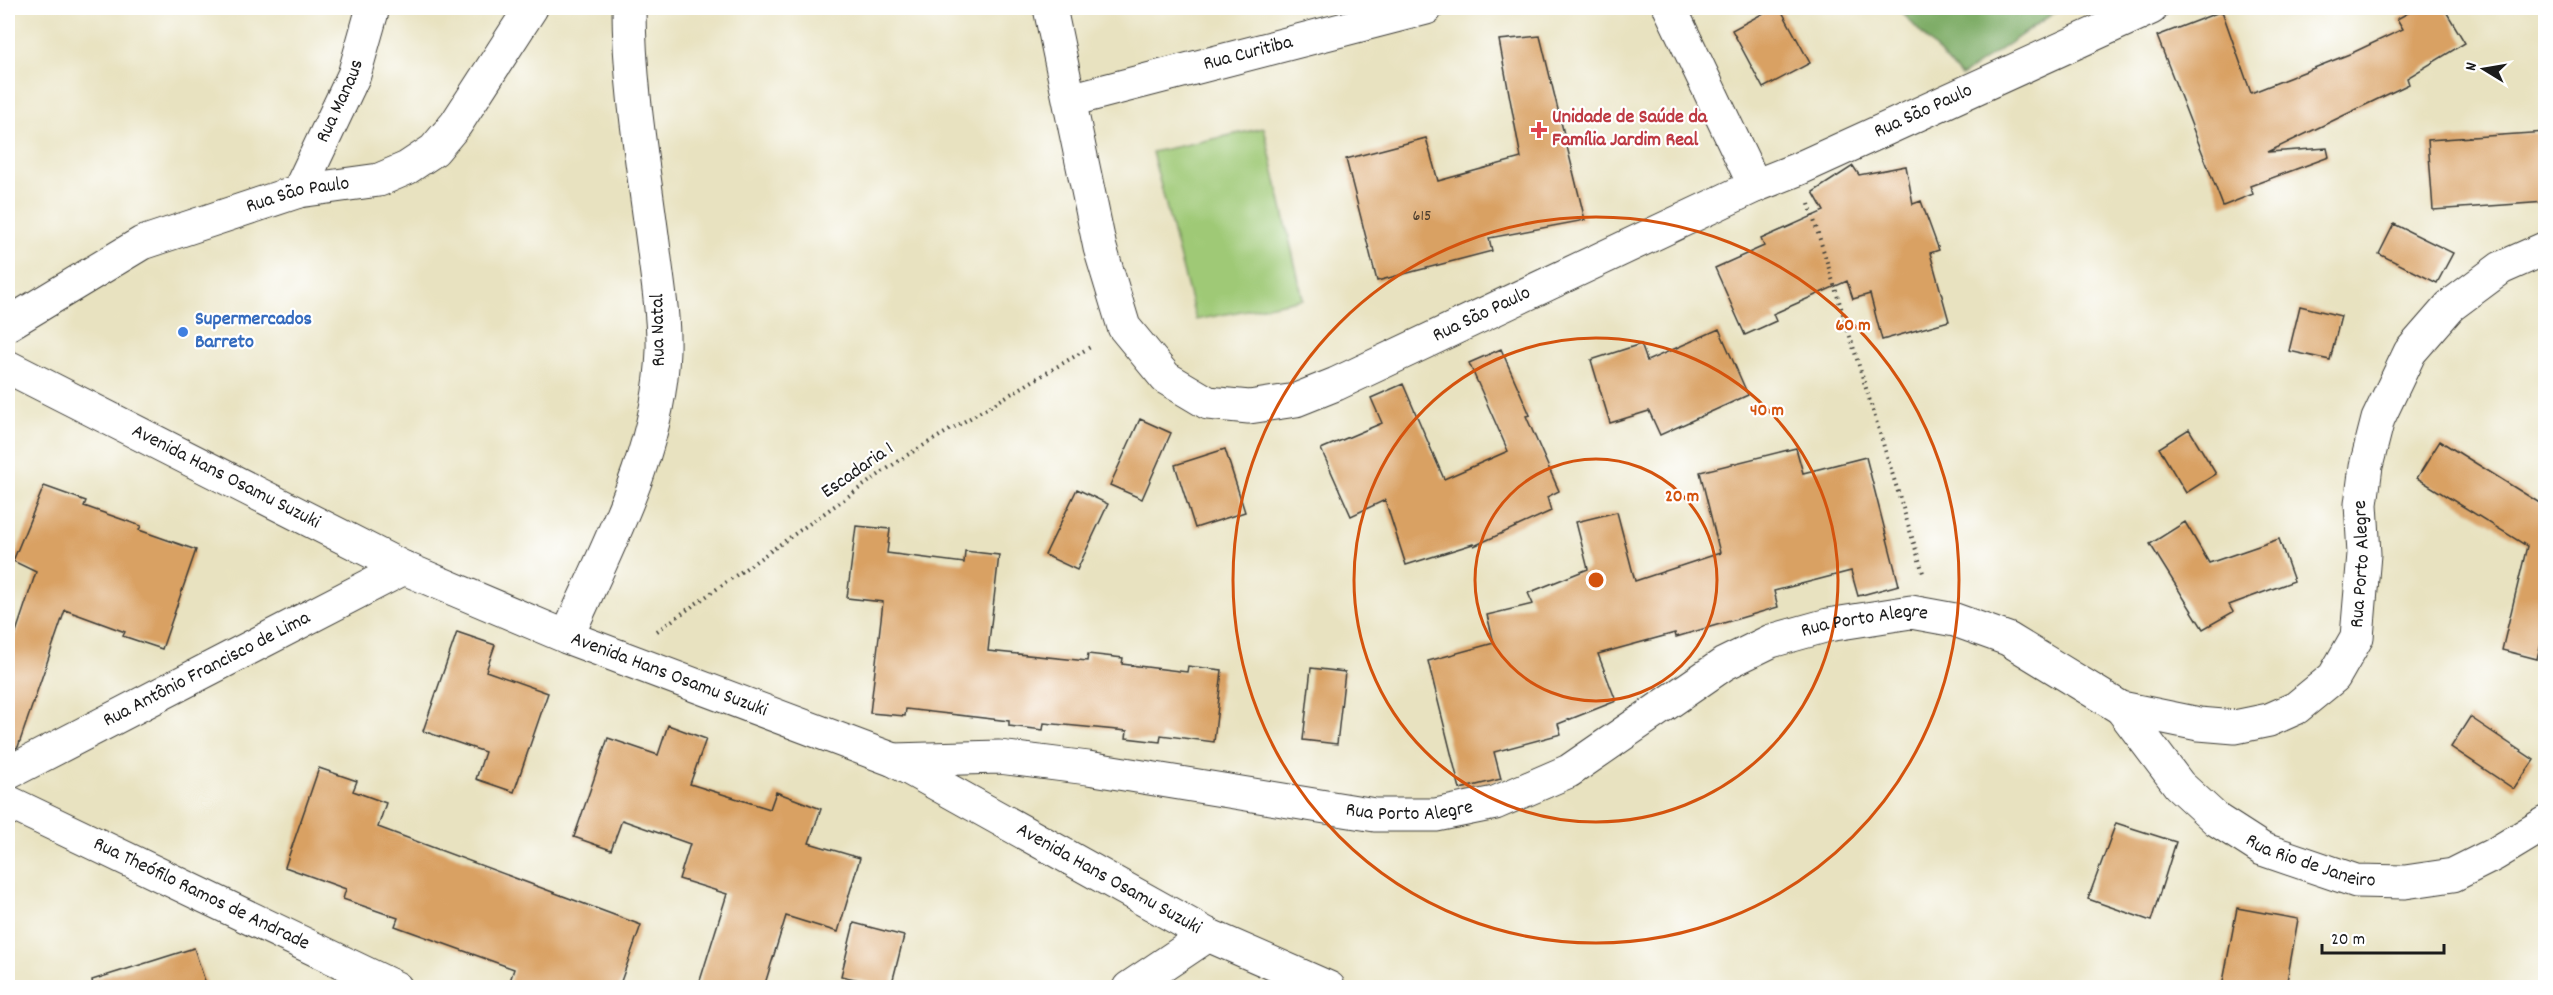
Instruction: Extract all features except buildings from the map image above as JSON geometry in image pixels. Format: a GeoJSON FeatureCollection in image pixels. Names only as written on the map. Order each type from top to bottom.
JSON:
{"type":"FeatureCollection","features":[{"type":"Feature","properties":{"kind":"street","name":"Rua Manaus"},"geometry":{"type":"LineString","coordinates":[[299,191],[354,75],[373,8]]}},
{"type":"Feature","properties":{"kind":"street","name":"Rua São Paulo"},"geometry":{"type":"LineString","coordinates":[[8,324],[142,243],[299,191],[378,180],[407,168],[434,150],[456,124],[531,8]]}},
{"type":"Feature","properties":{"kind":"street","name":"Rua Natal"},"geometry":{"type":"LineString","coordinates":[[567,637],[639,471],[657,406],[663,350],[660,298],[629,52],[629,8]]}},
{"type":"Feature","properties":{"kind":"street","name":"Rua São Paulo"},"geometry":{"type":"LineString","coordinates":[[1050,8],[1100,248],[1124,327],[1166,378],[1208,403],[1249,407],[1296,400],[1336,384],[1755,186],[1798,169],[2151,8]]}},
{"type":"Feature","properties":{"kind":"street","name":"Rua Curitiba"},"geometry":{"type":"LineString","coordinates":[[1070,100],[1426,8]]}},
{"type":"Feature","properties":{"kind":"street"},"geometry":{"type":"LineString","coordinates":[[1670,8],[1755,186]]}},
{"type":"Feature","properties":{"kind":"street","name":"Rua Porto Alegre"},"geometry":{"type":"LineString","coordinates":[[894,760],[999,757],[1088,768],[1375,815],[1436,815],[1495,803],[1569,771],[1724,664],[1771,640],[1828,624],[1911,612],[1955,620],[2008,639],[2121,708],[2199,724],[2235,728],[2269,720],[2296,708],[2334,677],[2357,637],[2364,554],[2361,504],[2366,466],[2378,419],[2410,352],[2450,306],[2501,268],[2546,248]]}},
{"type":"Feature","properties":{"kind":"street","name":"Avenida Hans Osamu Suzuki"},"geometry":{"type":"LineString","coordinates":[[8,367],[404,567],[567,637],[894,760],[1208,935],[1329,987]]}},
{"type":"Feature","properties":{"kind":"street","name":"Rua Antônio Francisco de Lima"},"geometry":{"type":"LineString","coordinates":[[8,773],[404,567]]}},
{"type":"Feature","properties":{"kind":"street","name":"Rua Rio de Janeiro"},"geometry":{"type":"LineString","coordinates":[[2121,708],[2179,784],[2217,820],[2262,849],[2356,881],[2405,882],[2453,875],[2495,854],[2546,823]]}},
{"type":"Feature","properties":{"kind":"street","name":"Rua Theófilo Ramos de Andrade"},"geometry":{"type":"LineString","coordinates":[[8,802],[391,987]]}},
{"type":"Feature","properties":{"kind":"street"},"geometry":{"type":"LineString","coordinates":[[1129,987],[1208,935]]}},
{"type":"Feature","properties":{"kind":"path"},"geometry":{"type":"LineString","coordinates":[[1798,169],[1936,616]]}},
{"type":"Feature","properties":{"kind":"path","name":"Escadaria 1"},"geometry":{"type":"LineString","coordinates":[[620,657],[904,457],[1124,327]]}},
{"type":"Feature","properties":{"kind":"green space"},"geometry":{"type":"Polygon","coordinates":[[[1898,8],[2061,8],[1961,76],[1898,8]]]}},
{"type":"Feature","properties":{"kind":"green space"},"geometry":{"type":"Polygon","coordinates":[[[1264,128],[1303,299],[1196,320],[1152,152],[1264,128]]]}},
{"type":"Feature","properties":{"kind":"place","name":"Unidade de Saúde da Família Jardim Real"},"geometry":{"type":"Point","coordinates":[1539,130]}},
{"type":"Feature","properties":{"kind":"place","name":"Supermercados Barreto"},"geometry":{"type":"Point","coordinates":[183,332]}}]}
